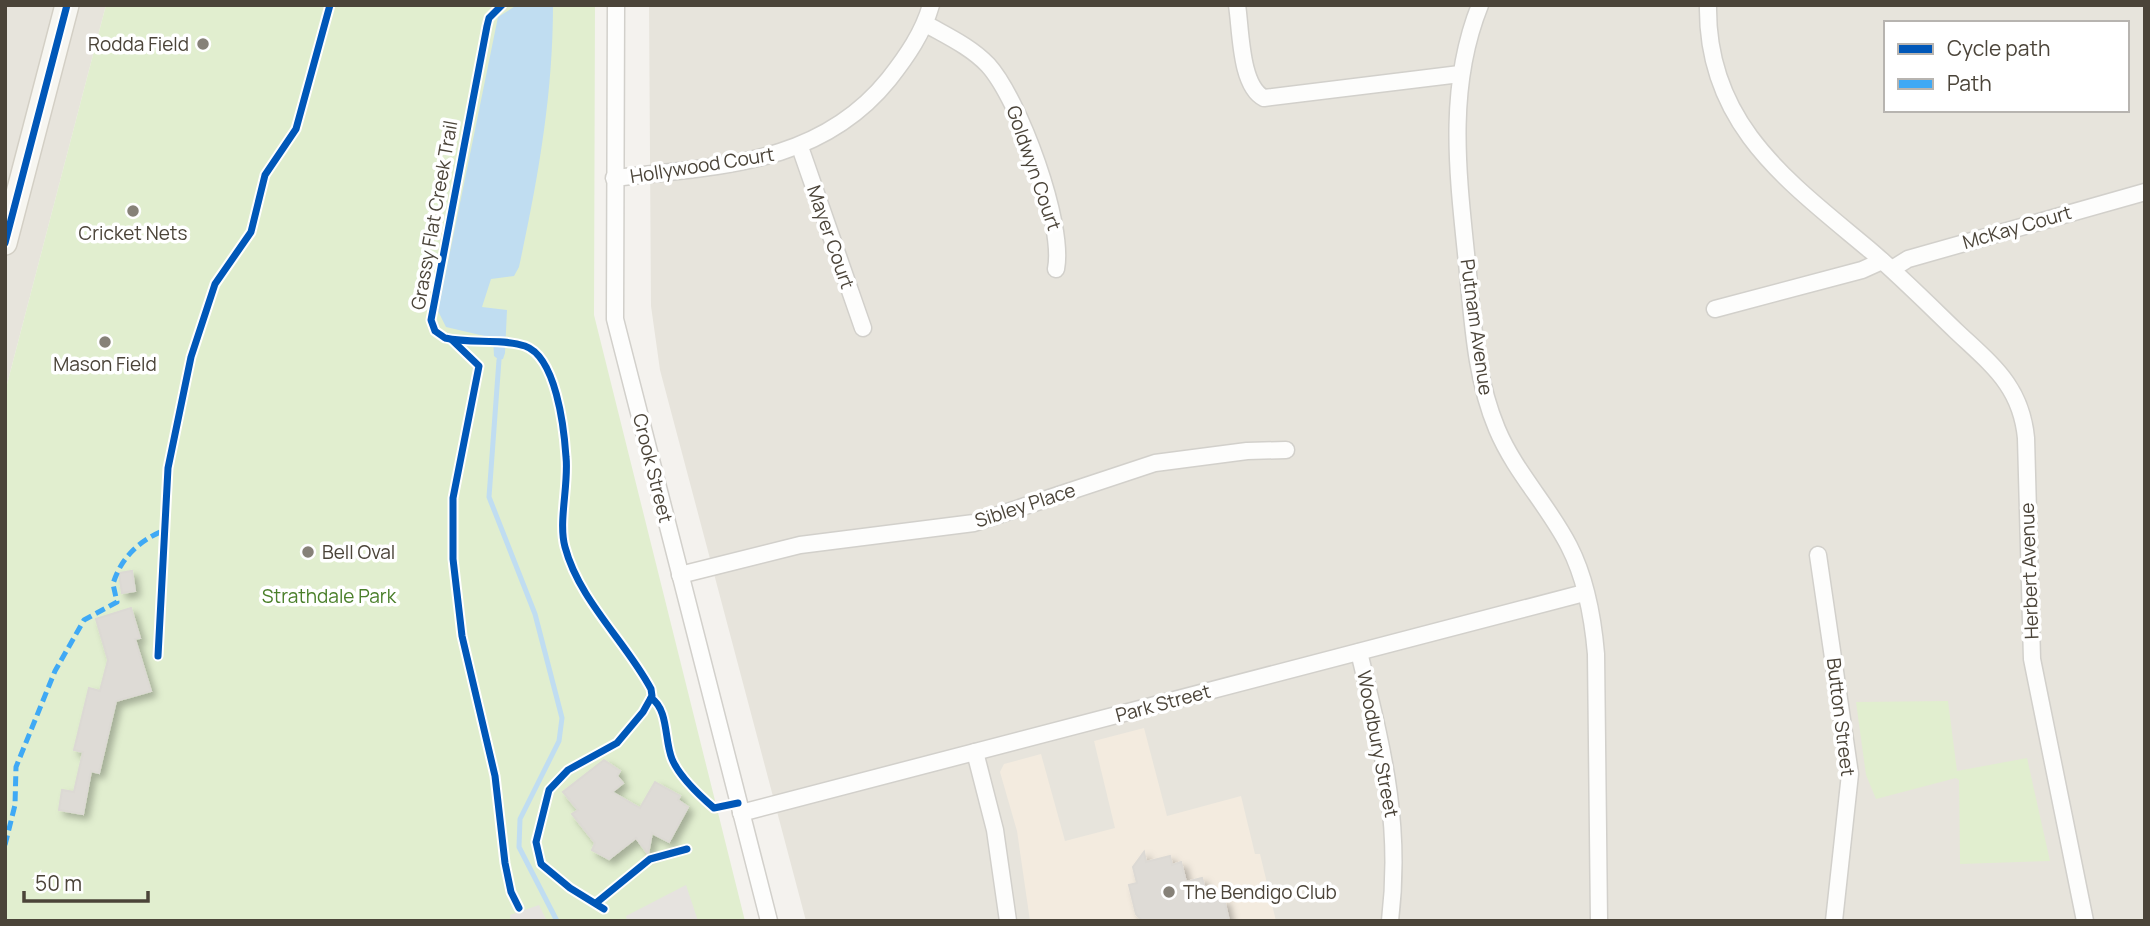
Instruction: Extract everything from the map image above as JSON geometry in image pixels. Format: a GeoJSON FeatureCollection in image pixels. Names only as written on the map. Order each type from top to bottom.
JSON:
{"type":"FeatureCollection","features":[{"type":"Feature","properties":{"kind":"main road"},"geometry":{"type":"LineString","coordinates":[[5,243],[67,5]]}},
{"type":"Feature","properties":{"kind":"street","name":"Crook Street"},"geometry":{"type":"LineString","coordinates":[[616,5],[615,319],[769,921]]}},
{"type":"Feature","properties":{"kind":"street","name":"Hollywood Court"},"geometry":{"type":"LineString","coordinates":[[614,178],[745,161],[800,146],[822,135],[866,104],[900,65],[926,24],[931,5]]}},
{"type":"Feature","properties":{"kind":"street"},"geometry":{"type":"LineString","coordinates":[[1237,5],[1248,80],[1255,92],[1264,98],[1460,74]]}},
{"type":"Feature","properties":{"kind":"street","name":"Putnam Avenue"},"geometry":{"type":"LineString","coordinates":[[1480,5],[1460,74],[1456,127],[1458,175],[1480,376],[1490,411],[1508,453],[1569,545],[1584,593],[1596,653],[1599,921]]}},
{"type":"Feature","properties":{"kind":"street","name":"Herbert Avenue"},"geometry":{"type":"LineString","coordinates":[[1708,5],[1713,52],[1720,80],[1731,107],[1756,148],[1788,182],[1887,265],[1999,372],[2021,407],[2026,438],[2032,659],[2085,921]]}},
{"type":"Feature","properties":{"kind":"street","name":"Goldwyn Court"},"geometry":{"type":"LineString","coordinates":[[926,24],[968,49],[986,64],[1013,103],[1056,229],[1059,255],[1056,269]]}},
{"type":"Feature","properties":{"kind":"street","name":"Mayer Court"},"geometry":{"type":"LineString","coordinates":[[800,146],[863,328]]}},
{"type":"Feature","properties":{"kind":"street","name":"McKay Court"},"geometry":{"type":"LineString","coordinates":[[1715,309],[1887,265],[2145,192]]}},
{"type":"Feature","properties":{"kind":"street","name":"Sibley Place"},"geometry":{"type":"LineString","coordinates":[[680,575],[800,545],[974,523],[1155,463],[1247,451],[1286,450]]}},
{"type":"Feature","properties":{"kind":"street","name":"Button Street"},"geometry":{"type":"LineString","coordinates":[[1818,555],[1850,774],[1834,921]]}},
{"type":"Feature","properties":{"kind":"street","name":"Park Street"},"geometry":{"type":"LineString","coordinates":[[741,813],[1584,593]]}},
{"type":"Feature","properties":{"kind":"street","name":"Woodbury Street"},"geometry":{"type":"LineString","coordinates":[[1359,652],[1392,798],[1395,848],[1390,921]]}},
{"type":"Feature","properties":{"kind":"street"},"geometry":{"type":"LineString","coordinates":[[975,752],[995,830],[1009,921]]}},
{"type":"Feature","properties":{"kind":"shaded area"},"geometry":{"type":"Polygon","coordinates":[[[5,5],[106,5],[5,392],[5,5]]]}},
{"type":"Feature","properties":{"kind":"shaded area"},"geometry":{"type":"Polygon","coordinates":[[[649,5],[2145,5],[2145,921],[806,921],[660,370],[651,306],[649,5]]]}},
{"type":"Feature","properties":{"kind":"shaded area"},"geometry":{"type":"Polygon","coordinates":[[[1144,728],[1167,816],[1241,796],[1255,854],[1260,854],[1276,921],[1030,921],[1017,831],[1000,772],[1004,764],[1041,754],[1065,841],[1115,828],[1094,741],[1144,728]]]}},
{"type":"Feature","properties":{"kind":"shaded area"},"geometry":{"type":"Polygon","coordinates":[[[686,885],[698,921],[627,921],[626,916],[686,885]]]}},
{"type":"Feature","properties":{"kind":"shaded area"},"geometry":{"type":"Polygon","coordinates":[[[539,905],[547,921],[511,921],[510,915],[539,905]]]}},
{"type":"Feature","properties":{"kind":"green space","name":"Strathdale Park"},"geometry":{"type":"Polygon","coordinates":[[[106,5],[595,5],[594,315],[745,921],[5,921],[5,392],[106,5]]]}},
{"type":"Feature","properties":{"kind":"green space"},"geometry":{"type":"Polygon","coordinates":[[[1948,701],[1957,771],[2027,758],[2050,861],[1960,864],[1959,780],[1956,778],[1876,799],[1866,775],[1856,702],[1948,701]]]}},
{"type":"Feature","properties":{"kind":"water"},"geometry":{"type":"Polygon","coordinates":[[[517,5],[553,5],[552,38],[543,137],[519,267],[514,276],[491,279],[482,307],[507,310],[505,353],[503,359],[499,360],[494,356],[493,338],[446,327],[438,311],[498,17],[517,5]]]}},
{"type":"Feature","properties":{"kind":"building"},"geometry":{"type":"Polygon","coordinates":[[[132,571],[135,591],[122,593],[119,573],[132,571]]]}},
{"type":"Feature","properties":{"kind":"building"},"geometry":{"type":"Polygon","coordinates":[[[131,608],[140,638],[135,639],[151,691],[116,701],[99,773],[91,771],[83,814],[59,810],[62,790],[74,792],[83,752],[74,750],[89,688],[100,691],[108,660],[96,619],[131,608]]]}},
{"type":"Feature","properties":{"kind":"building"},"geometry":{"type":"Polygon","coordinates":[[[604,760],[620,771],[617,776],[623,783],[612,792],[640,808],[655,782],[680,796],[678,800],[688,807],[669,842],[652,833],[648,854],[636,838],[609,859],[592,850],[595,843],[572,814],[578,810],[563,792],[604,760]]]}},
{"type":"Feature","properties":{"kind":"building","name":"The Bendigo Club"},"geometry":{"type":"Polygon","coordinates":[[[1144,852],[1146,862],[1170,856],[1172,865],[1181,862],[1186,882],[1202,878],[1209,903],[1224,899],[1229,921],[1142,921],[1136,914],[1129,885],[1137,883],[1133,867],[1144,852]]]}},
{"type":"Feature","properties":{"kind":"waterway"},"geometry":{"type":"LineString","coordinates":[[499,360],[489,497],[535,614],[562,718],[559,741],[520,819],[519,847],[557,921]]}},
{"type":"Feature","properties":{"kind":"marked path"},"geometry":{"type":"LineString","coordinates":[[5,845],[15,805],[16,767],[55,671],[84,620],[117,602],[113,584],[126,558],[140,544],[165,530]]}},
{"type":"Feature","properties":{"kind":"cycle path"},"geometry":{"type":"LineString","coordinates":[[5,243],[67,5]]}},
{"type":"Feature","properties":{"kind":"cycle path"},"geometry":{"type":"LineString","coordinates":[[158,656],[168,468],[191,357],[215,284],[251,232],[265,175],[296,129],[330,5]]}},
{"type":"Feature","properties":{"kind":"cycle path","name":"Grassy Flat Creek Trail"},"geometry":{"type":"LineString","coordinates":[[502,5],[489,18],[487,26],[431,320],[435,331],[445,338],[525,346],[536,353],[544,364],[556,394],[565,444],[565,547],[581,585],[651,689],[652,696],[643,712],[617,743],[568,770],[549,790],[536,842],[541,864],[570,888],[604,909]]}},
{"type":"Feature","properties":{"kind":"cycle path"},"geometry":{"type":"LineString","coordinates":[[452,340],[479,366],[453,498],[453,559],[462,636],[495,776],[511,892],[519,908]]}},
{"type":"Feature","properties":{"kind":"cycle path"},"geometry":{"type":"LineString","coordinates":[[651,698],[661,710],[672,759],[685,779],[714,808],[738,803]]}},
{"type":"Feature","properties":{"kind":"cycle path"},"geometry":{"type":"LineString","coordinates":[[596,903],[650,859],[687,849]]}},
{"type":"Feature","properties":{"kind":"place","name":"Rodda Field"},"geometry":{"type":"Point","coordinates":[203,44]}},
{"type":"Feature","properties":{"kind":"place","name":"Cricket Nets"},"geometry":{"type":"Point","coordinates":[133,211]}},
{"type":"Feature","properties":{"kind":"place","name":"Mason Field"},"geometry":{"type":"Point","coordinates":[105,342]}},
{"type":"Feature","properties":{"kind":"place","name":"Bell Oval"},"geometry":{"type":"Point","coordinates":[308,552]}},
{"type":"Feature","properties":{"kind":"place","name":"The Bendigo Club"},"geometry":{"type":"Point","coordinates":[1169,892]}}]}
